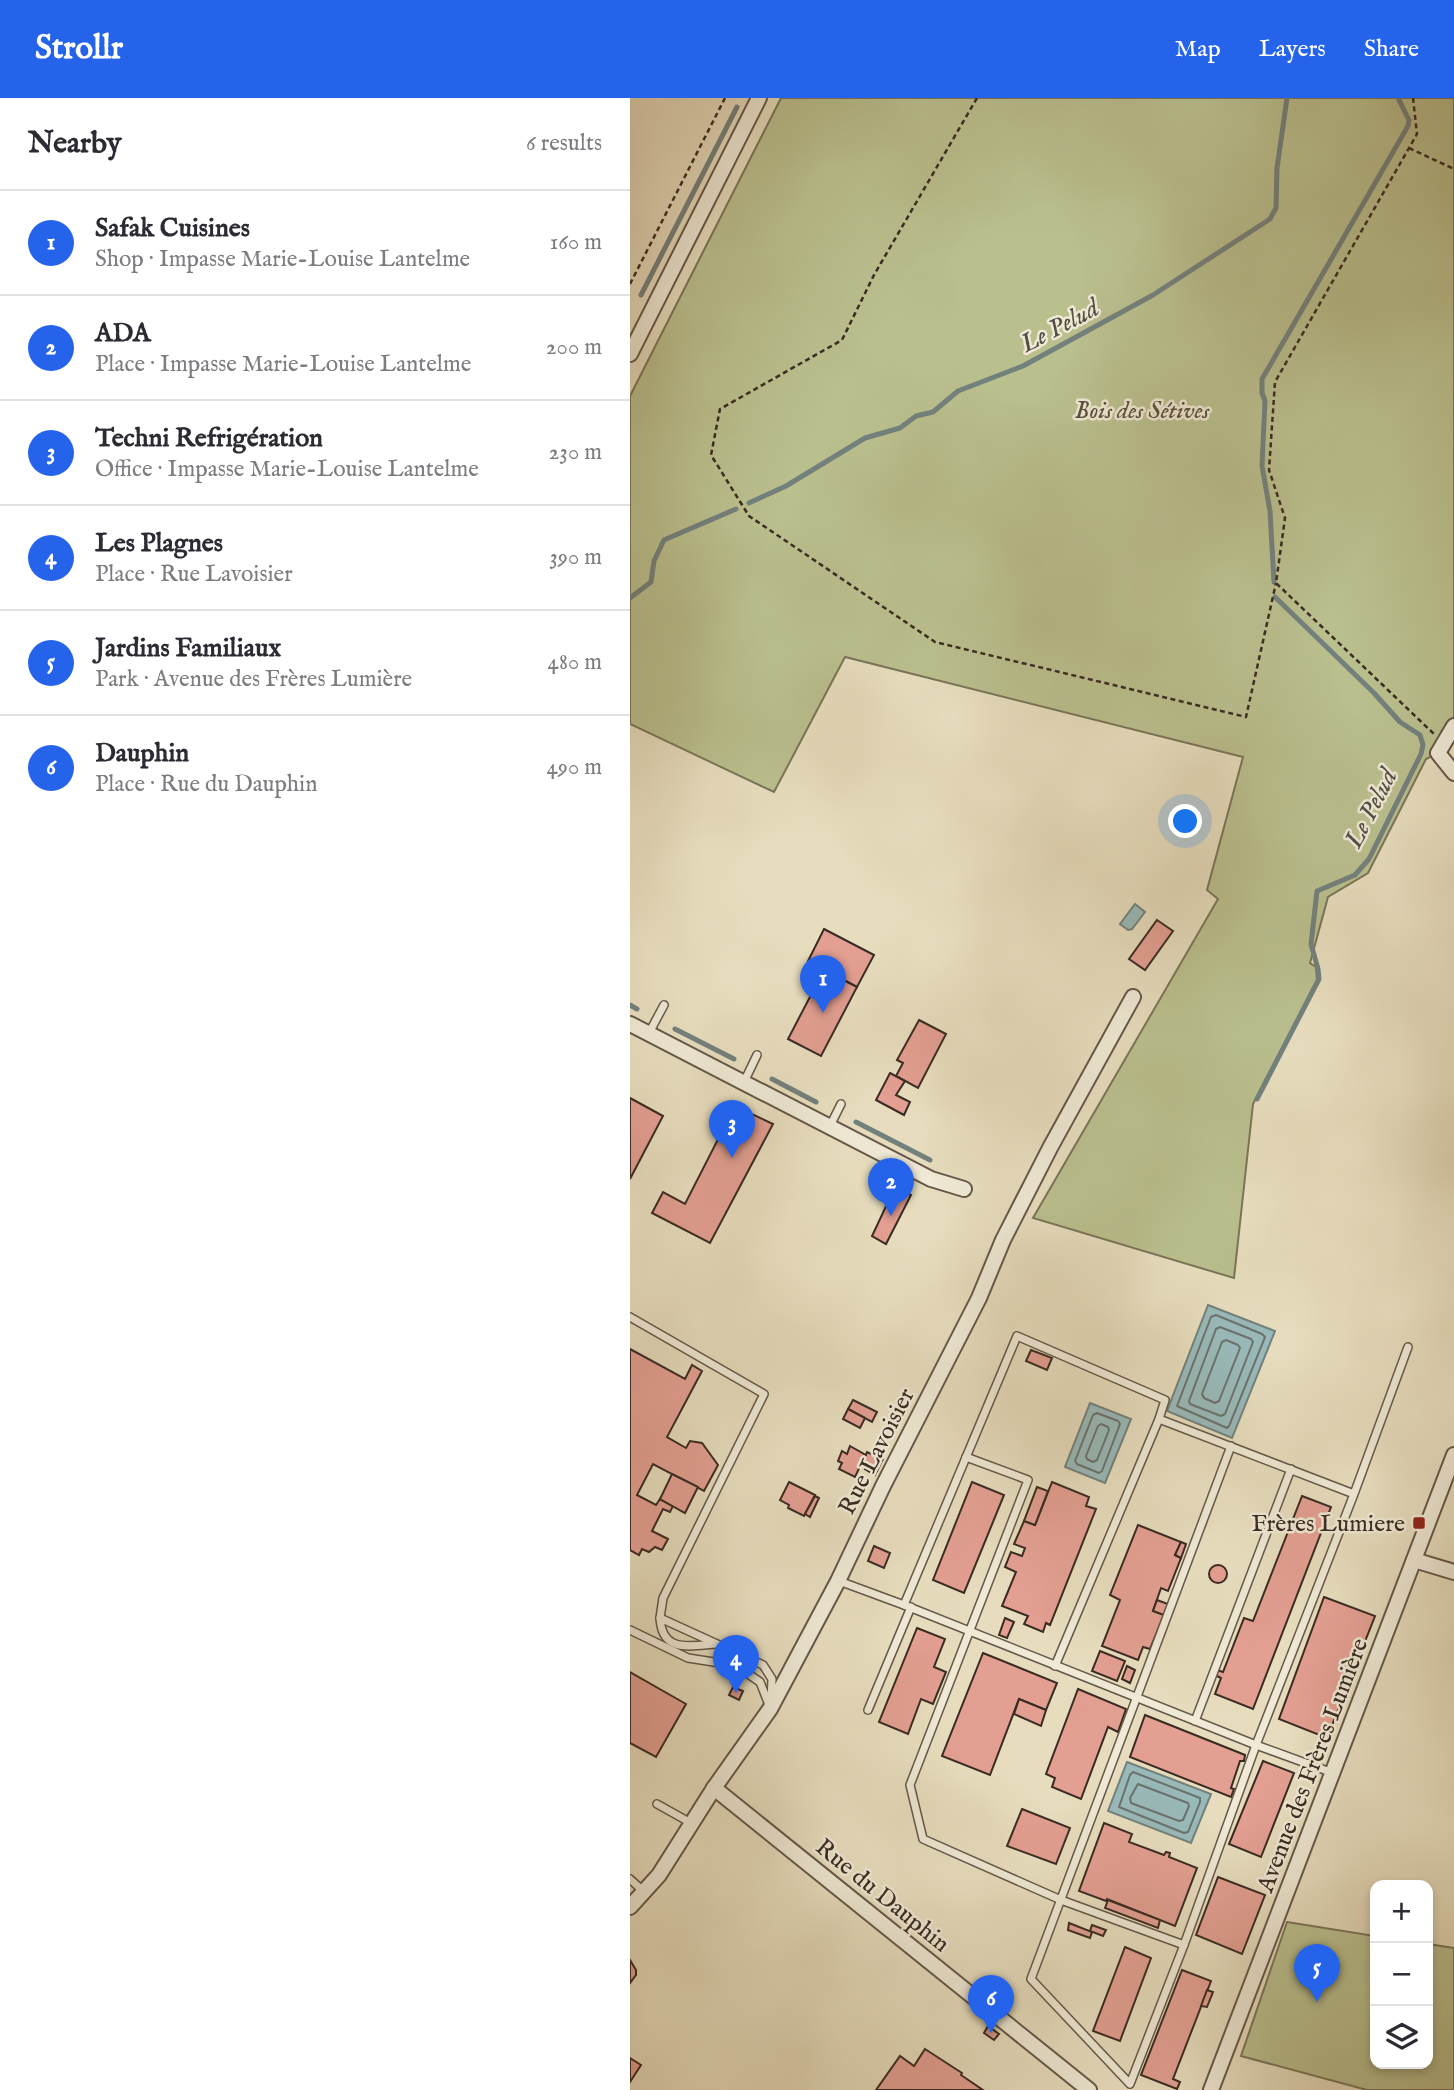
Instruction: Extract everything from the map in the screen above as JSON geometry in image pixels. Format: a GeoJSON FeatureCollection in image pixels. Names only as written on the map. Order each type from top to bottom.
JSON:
{"type":"FeatureCollection","features":[{"type":"Feature","properties":{"kind":"street"},"geometry":{"type":"LineString","coordinates":[[630,354],[759,98]]}},
{"type":"Feature","properties":{"kind":"street"},"geometry":{"type":"LineString","coordinates":[[1454,726],[1438,753],[1454,773]]}},
{"type":"Feature","properties":{"kind":"street","name":"Rue Lavoisier"},"geometry":{"type":"LineString","coordinates":[[630,1907],[659,1875],[714,1788],[770,1709],[838,1581],[979,1298],[1003,1240],[1133,996]]}},
{"type":"Feature","properties":{"kind":"street"},"geometry":{"type":"LineString","coordinates":[[630,1024],[931,1179],[964,1189]]}},
{"type":"Feature","properties":{"kind":"street","name":"Avenue des Frères Lumière"},"geometry":{"type":"LineString","coordinates":[[1211,2090],[1454,1455]]}},
{"type":"Feature","properties":{"kind":"street"},"geometry":{"type":"LineString","coordinates":[[1414,1560],[1454,1572]]}},
{"type":"Feature","properties":{"kind":"street","name":"Rue du Dauphin"},"geometry":{"type":"LineString","coordinates":[[714,1788],[1089,2090]]}},
{"type":"Feature","properties":{"kind":"lane"},"geometry":{"type":"LineString","coordinates":[[648,1034],[664,1005]]}},
{"type":"Feature","properties":{"kind":"lane"},"geometry":{"type":"LineString","coordinates":[[744,1083],[757,1055]]}},
{"type":"Feature","properties":{"kind":"lane"},"geometry":{"type":"LineString","coordinates":[[830,1127],[841,1104]]}},
{"type":"Feature","properties":{"kind":"lane"},"geometry":{"type":"LineString","coordinates":[[630,1317],[764,1394],[663,1598],[660,1618],[662,1635],[666,1640],[687,1647],[720,1644]]}},
{"type":"Feature","properties":{"kind":"lane"},"geometry":{"type":"LineString","coordinates":[[868,1710],[966,1457],[1017,1336],[1165,1400],[1055,1666]]}},
{"type":"Feature","properties":{"kind":"lane"},"geometry":{"type":"LineString","coordinates":[[1231,1446],[1031,1979],[1130,2084],[1408,1347]]}},
{"type":"Feature","properties":{"kind":"lane"},"geometry":{"type":"LineString","coordinates":[[1158,1419],[1354,1494]]}},
{"type":"Feature","properties":{"kind":"lane"},"geometry":{"type":"LineString","coordinates":[[966,1457],[1028,1480],[910,1785],[923,1839],[1060,1900],[1184,1945]]}},
{"type":"Feature","properties":{"kind":"lane"},"geometry":{"type":"LineString","coordinates":[[1195,1721],[1291,1469]]}},
{"type":"Feature","properties":{"kind":"lane"},"geometry":{"type":"LineString","coordinates":[[838,1581],[1333,1773]]}},
{"type":"Feature","properties":{"kind":"lane"},"geometry":{"type":"LineString","coordinates":[[660,1618],[763,1665],[772,1679],[770,1709]]}},
{"type":"Feature","properties":{"kind":"lane"},"geometry":{"type":"LineString","coordinates":[[630,1630],[688,1658],[733,1665],[741,1669],[760,1682],[770,1709]]}},
{"type":"Feature","properties":{"kind":"lane"},"geometry":{"type":"LineString","coordinates":[[657,1804],[692,1824]]}},
{"type":"Feature","properties":{"kind":"lane"},"geometry":{"type":"LineString","coordinates":[[630,1879],[644,1892]]}},
{"type":"Feature","properties":{"kind":"path"},"geometry":{"type":"LineString","coordinates":[[630,284],[725,98]]}},
{"type":"Feature","properties":{"kind":"path"},"geometry":{"type":"LineString","coordinates":[[977,98],[880,265],[842,340],[720,409],[711,455],[749,516],[935,642],[1246,717],[1276,583],[1285,518],[1269,470],[1275,382],[1417,134],[1413,98]]}},
{"type":"Feature","properties":{"kind":"path"},"geometry":{"type":"LineString","coordinates":[[1409,148],[1454,169]]}},
{"type":"Feature","properties":{"kind":"path"},"geometry":{"type":"LineString","coordinates":[[1276,583],[1444,743]]}},
{"type":"Feature","properties":{"kind":"green space","name":"Bois des Sétives"},"geometry":{"type":"Polygon","coordinates":[[[781,98],[1454,98],[1454,726],[1438,753],[1426,759],[1368,873],[1328,897],[1310,963],[1316,967],[1317,980],[1253,1104],[1234,1278],[1033,1218],[1218,899],[1207,890],[1243,757],[845,657],[774,792],[630,724],[630,396],[781,98]]]}},
{"type":"Feature","properties":{"kind":"green space"},"geometry":{"type":"Polygon","coordinates":[[[1287,1922],[1370,1935],[1370,2069],[1433,2069],[1433,1945],[1454,1948],[1454,2090],[1367,2090],[1241,2056],[1287,1922]]]}},
{"type":"Feature","properties":{"kind":"water"},"geometry":{"type":"Polygon","coordinates":[[[1135,904],[1145,912],[1132,929],[1128,930],[1120,924],[1135,904]]]}},
{"type":"Feature","properties":{"kind":"water"},"geometry":{"type":"Polygon","coordinates":[[[1208,1305],[1275,1331],[1232,1438],[1167,1411],[1208,1305]]]}},
{"type":"Feature","properties":{"kind":"water"},"geometry":{"type":"Polygon","coordinates":[[[1090,1403],[1131,1419],[1105,1483],[1065,1467],[1090,1403]]]}},
{"type":"Feature","properties":{"kind":"water"},"geometry":{"type":"Polygon","coordinates":[[[1127,1762],[1211,1794],[1191,1843],[1108,1811],[1127,1762]]]}},
{"type":"Feature","properties":{"kind":"building"},"geometry":{"type":"Polygon","coordinates":[[[1157,920],[1173,931],[1145,970],[1129,959],[1157,920]]]}},
{"type":"Feature","properties":{"kind":"building"},"geometry":{"type":"Polygon","coordinates":[[[824,929],[874,955],[857,987],[808,961],[824,929]]]}},
{"type":"Feature","properties":{"kind":"building"},"geometry":{"type":"Polygon","coordinates":[[[824,970],[857,987],[821,1056],[788,1039],[824,970]]]}},
{"type":"Feature","properties":{"kind":"building"},"geometry":{"type":"Polygon","coordinates":[[[919,1020],[946,1034],[918,1088],[896,1076],[903,1063],[897,1060],[919,1020]]]}},
{"type":"Feature","properties":{"kind":"building"},"geometry":{"type":"Polygon","coordinates":[[[890,1073],[905,1081],[896,1095],[910,1102],[904,1115],[876,1100],[890,1073]]]}},
{"type":"Feature","properties":{"kind":"building"},"geometry":{"type":"Polygon","coordinates":[[[630,1098],[663,1116],[630,1179],[630,1098]]]}},
{"type":"Feature","properties":{"kind":"building"},"geometry":{"type":"Polygon","coordinates":[[[735,1106],[773,1124],[710,1243],[652,1213],[663,1192],[685,1204],[735,1106]]]}},
{"type":"Feature","properties":{"kind":"building"},"geometry":{"type":"Polygon","coordinates":[[[895,1187],[911,1195],[886,1244],[872,1236],[895,1187]]]}},
{"type":"Feature","properties":{"kind":"building"},"geometry":{"type":"Polygon","coordinates":[[[630,1349],[685,1379],[692,1365],[702,1371],[667,1437],[686,1448],[690,1441],[702,1443],[718,1465],[704,1491],[653,1464],[637,1495],[656,1505],[660,1499],[673,1506],[670,1512],[663,1509],[652,1531],[668,1539],[662,1550],[655,1547],[649,1552],[642,1549],[639,1555],[630,1550],[630,1349]]]}},
{"type":"Feature","properties":{"kind":"building"},"geometry":{"type":"Polygon","coordinates":[[[1031,1350],[1052,1358],[1047,1370],[1026,1361],[1031,1350]]]}},
{"type":"Feature","properties":{"kind":"building"},"geometry":{"type":"Polygon","coordinates":[[[853,1400],[877,1412],[872,1422],[848,1409],[853,1400]]]}},
{"type":"Feature","properties":{"kind":"building"},"geometry":{"type":"Polygon","coordinates":[[[848,1409],[865,1418],[860,1428],[843,1419],[848,1409]]]}},
{"type":"Feature","properties":{"kind":"building"},"geometry":{"type":"Polygon","coordinates":[[[850,1446],[866,1455],[867,1452],[883,1459],[875,1475],[865,1469],[867,1465],[862,1462],[855,1477],[839,1469],[842,1463],[838,1461],[842,1451],[847,1454],[850,1446]]]}},
{"type":"Feature","properties":{"kind":"building"},"geometry":{"type":"Polygon","coordinates":[[[672,1474],[698,1487],[685,1513],[660,1499],[672,1474]]]}},
{"type":"Feature","properties":{"kind":"building"},"geometry":{"type":"Polygon","coordinates":[[[789,1482],[815,1495],[804,1516],[788,1508],[789,1505],[780,1500],[789,1482]]]}},
{"type":"Feature","properties":{"kind":"building"},"geometry":{"type":"Polygon","coordinates":[[[972,1482],[1004,1495],[964,1593],[933,1580],[972,1482]]]}},
{"type":"Feature","properties":{"kind":"building"},"geometry":{"type":"Polygon","coordinates":[[[1052,1482],[1089,1497],[1086,1506],[1096,1509],[1050,1625],[1046,1623],[1043,1632],[1024,1624],[1028,1616],[1002,1606],[1016,1572],[1005,1567],[1011,1552],[1022,1556],[1025,1548],[1014,1544],[1024,1521],[1035,1525],[1052,1482]]]}},
{"type":"Feature","properties":{"kind":"building"},"geometry":{"type":"Polygon","coordinates":[[[1037,1487],[1048,1491],[1035,1525],[1024,1521],[1037,1487]]]}},
{"type":"Feature","properties":{"kind":"building"},"geometry":{"type":"Polygon","coordinates":[[[815,1496],[819,1498],[810,1517],[805,1514],[815,1496]]]}},
{"type":"Feature","properties":{"kind":"building"},"geometry":{"type":"Polygon","coordinates":[[[1302,1496],[1331,1507],[1253,1709],[1215,1694],[1221,1678],[1215,1675],[1217,1670],[1223,1672],[1244,1618],[1253,1621],[1302,1496]]]}},
{"type":"Feature","properties":{"kind":"building"},"geometry":{"type":"Polygon","coordinates":[[[1138,1525],[1181,1542],[1175,1555],[1181,1558],[1168,1591],[1161,1588],[1153,1611],[1164,1615],[1150,1649],[1143,1647],[1138,1660],[1102,1646],[1120,1600],[1110,1595],[1138,1525]]]}},
{"type":"Feature","properties":{"kind":"building"},"geometry":{"type":"Polygon","coordinates":[[[1181,1542],[1186,1544],[1181,1558],[1175,1555],[1181,1542]]]}},
{"type":"Feature","properties":{"kind":"building"},"geometry":{"type":"Polygon","coordinates":[[[874,1546],[890,1553],[884,1568],[868,1561],[874,1546]]]}},
{"type":"Feature","properties":{"kind":"building"},"geometry":{"type":"Polygon","coordinates":[[[1214,1565],[1222,1565],[1227,1574],[1225,1581],[1214,1583],[1209,1578],[1209,1570],[1214,1565]]]}},
{"type":"Feature","properties":{"kind":"building"},"geometry":{"type":"Polygon","coordinates":[[[1324,1597],[1375,1616],[1327,1738],[1279,1719],[1324,1597]]]}},
{"type":"Feature","properties":{"kind":"building"},"geometry":{"type":"Polygon","coordinates":[[[1157,1600],[1168,1604],[1164,1615],[1153,1611],[1157,1600]]]}},
{"type":"Feature","properties":{"kind":"building"},"geometry":{"type":"Polygon","coordinates":[[[1005,1618],[1014,1622],[1007,1638],[999,1635],[1005,1618]]]}},
{"type":"Feature","properties":{"kind":"building"},"geometry":{"type":"Polygon","coordinates":[[[917,1628],[945,1639],[934,1667],[946,1672],[933,1704],[921,1699],[908,1734],[879,1722],[917,1628]]]}},
{"type":"Feature","properties":{"kind":"building"},"geometry":{"type":"Polygon","coordinates":[[[1100,1651],[1125,1661],[1117,1681],[1092,1671],[1100,1651]]]}},
{"type":"Feature","properties":{"kind":"building"},"geometry":{"type":"Polygon","coordinates":[[[983,1653],[1057,1683],[1046,1710],[1019,1699],[990,1775],[942,1756],[983,1653]]]}},
{"type":"Feature","properties":{"kind":"building"},"geometry":{"type":"Polygon","coordinates":[[[1127,1666],[1135,1670],[1130,1683],[1122,1679],[1127,1666]]]}},
{"type":"Feature","properties":{"kind":"building"},"geometry":{"type":"Polygon","coordinates":[[[630,1672],[686,1704],[656,1757],[630,1743],[630,1672]]]}},
{"type":"Feature","properties":{"kind":"building"},"geometry":{"type":"Polygon","coordinates":[[[733,1687],[743,1691],[739,1700],[729,1695],[733,1687]]]}},
{"type":"Feature","properties":{"kind":"building"},"geometry":{"type":"Polygon","coordinates":[[[1078,1689],[1126,1709],[1118,1732],[1108,1727],[1081,1799],[1052,1787],[1055,1778],[1046,1774],[1078,1689]]]}},
{"type":"Feature","properties":{"kind":"building"},"geometry":{"type":"Polygon","coordinates":[[[1019,1699],[1046,1710],[1041,1726],[1014,1714],[1019,1699]]]}},
{"type":"Feature","properties":{"kind":"building"},"geometry":{"type":"Polygon","coordinates":[[[1145,1715],[1245,1755],[1244,1761],[1240,1761],[1231,1788],[1234,1789],[1231,1797],[1130,1757],[1145,1715]]]}},
{"type":"Feature","properties":{"kind":"building"},"geometry":{"type":"Polygon","coordinates":[[[1263,1761],[1294,1773],[1261,1857],[1229,1844],[1263,1761]]]}},
{"type":"Feature","properties":{"kind":"building"},"geometry":{"type":"Polygon","coordinates":[[[1022,1809],[1070,1828],[1056,1864],[1007,1846],[1022,1809]]]}},
{"type":"Feature","properties":{"kind":"building"},"geometry":{"type":"Polygon","coordinates":[[[1104,1823],[1132,1834],[1129,1842],[1164,1855],[1166,1852],[1170,1853],[1169,1857],[1197,1868],[1175,1926],[1079,1891],[1104,1823]]]}},
{"type":"Feature","properties":{"kind":"building"},"geometry":{"type":"Polygon","coordinates":[[[1218,1877],[1265,1895],[1242,1954],[1196,1935],[1218,1877]]]}},
{"type":"Feature","properties":{"kind":"building"},"geometry":{"type":"Polygon","coordinates":[[[1108,1900],[1160,1920],[1158,1928],[1105,1908],[1108,1900]]]}},
{"type":"Feature","properties":{"kind":"building"},"geometry":{"type":"Polygon","coordinates":[[[1069,1923],[1092,1932],[1090,1938],[1068,1930],[1069,1923]]]}},
{"type":"Feature","properties":{"kind":"building"},"geometry":{"type":"Polygon","coordinates":[[[1092,1925],[1106,1930],[1103,1936],[1090,1931],[1092,1925]]]}},
{"type":"Feature","properties":{"kind":"building"},"geometry":{"type":"Polygon","coordinates":[[[1125,1947],[1151,1958],[1120,2041],[1093,2031],[1125,1947]]]}},
{"type":"Feature","properties":{"kind":"building"},"geometry":{"type":"Polygon","coordinates":[[[630,1960],[636,1975],[630,1983],[630,1960]]]}},
{"type":"Feature","properties":{"kind":"building"},"geometry":{"type":"Polygon","coordinates":[[[1182,1970],[1211,1981],[1173,2079],[1180,2082],[1177,2089],[1141,2075],[1182,1970]]]}},
{"type":"Feature","properties":{"kind":"building"},"geometry":{"type":"Polygon","coordinates":[[[1207,1990],[1213,1992],[1207,2007],[1201,2006],[1207,1990]]]}},
{"type":"Feature","properties":{"kind":"building"},"geometry":{"type":"Polygon","coordinates":[[[988,2026],[999,2034],[994,2040],[984,2033],[988,2026]]]}},
{"type":"Feature","properties":{"kind":"building"},"geometry":{"type":"Polygon","coordinates":[[[925,2049],[983,2090],[876,2090],[900,2056],[914,2066],[925,2049]]]}},
{"type":"Feature","properties":{"kind":"building"},"geometry":{"type":"Polygon","coordinates":[[[630,2058],[641,2065],[630,2082],[630,2058]]]}},
{"type":"Feature","properties":{"kind":"waterway","name":"Le Pelud"},"geometry":{"type":"LineString","coordinates":[[749,503],[786,486],[865,438],[900,428],[916,416],[933,412],[958,391],[1023,366],[1153,295],[1270,219],[1276,208],[1277,168],[1287,98]]}},
{"type":"Feature","properties":{"kind":"waterway","name":"Le Pelud"},"geometry":{"type":"LineString","coordinates":[[1274,582],[1270,511],[1262,466],[1265,401],[1262,379],[1408,126],[1409,120],[1398,98]]}},
{"type":"Feature","properties":{"kind":"waterway"},"geometry":{"type":"LineString","coordinates":[[641,295],[737,107]]}},
{"type":"Feature","properties":{"kind":"waterway","name":"Le Pelud"},"geometry":{"type":"LineString","coordinates":[[630,598],[651,582],[654,561],[664,540],[736,509]]}},
{"type":"Feature","properties":{"kind":"waterway","name":"Le Pelud"},"geometry":{"type":"LineString","coordinates":[[1257,1099],[1319,979],[1311,944],[1317,891],[1355,875],[1369,859],[1423,745],[1420,735],[1400,722],[1374,693],[1275,597]]}},
{"type":"Feature","properties":{"kind":"waterway"},"geometry":{"type":"LineString","coordinates":[[630,1005],[637,1009]]}},
{"type":"Feature","properties":{"kind":"waterway"},"geometry":{"type":"LineString","coordinates":[[675,1029],[734,1059]]}},
{"type":"Feature","properties":{"kind":"waterway"},"geometry":{"type":"LineString","coordinates":[[772,1079],[816,1102]]}},
{"type":"Feature","properties":{"kind":"waterway"},"geometry":{"type":"LineString","coordinates":[[856,1122],[930,1160]]}},
{"type":"Feature","properties":{"kind":"place","name":"Safak Cuisines"},"geometry":{"type":"Point","coordinates":[823,1013]}},
{"type":"Feature","properties":{"kind":"place","name":"Techni Refrigération"},"geometry":{"type":"Point","coordinates":[732,1158]}},
{"type":"Feature","properties":{"kind":"place","name":"ADA"},"geometry":{"type":"Point","coordinates":[891,1216]}},
{"type":"Feature","properties":{"kind":"place","name":"Frères Lumiere"},"geometry":{"type":"Point","coordinates":[1419,1523]}},
{"type":"Feature","properties":{"kind":"place","name":"Les Plagnes"},"geometry":{"type":"Point","coordinates":[736,1693]}},
{"type":"Feature","properties":{"kind":"place","name":"Jardins Familiaux"},"geometry":{"type":"Point","coordinates":[1317,2002]}},
{"type":"Feature","properties":{"kind":"place","name":"Dauphin"},"geometry":{"type":"Point","coordinates":[991,2033]}}]}
